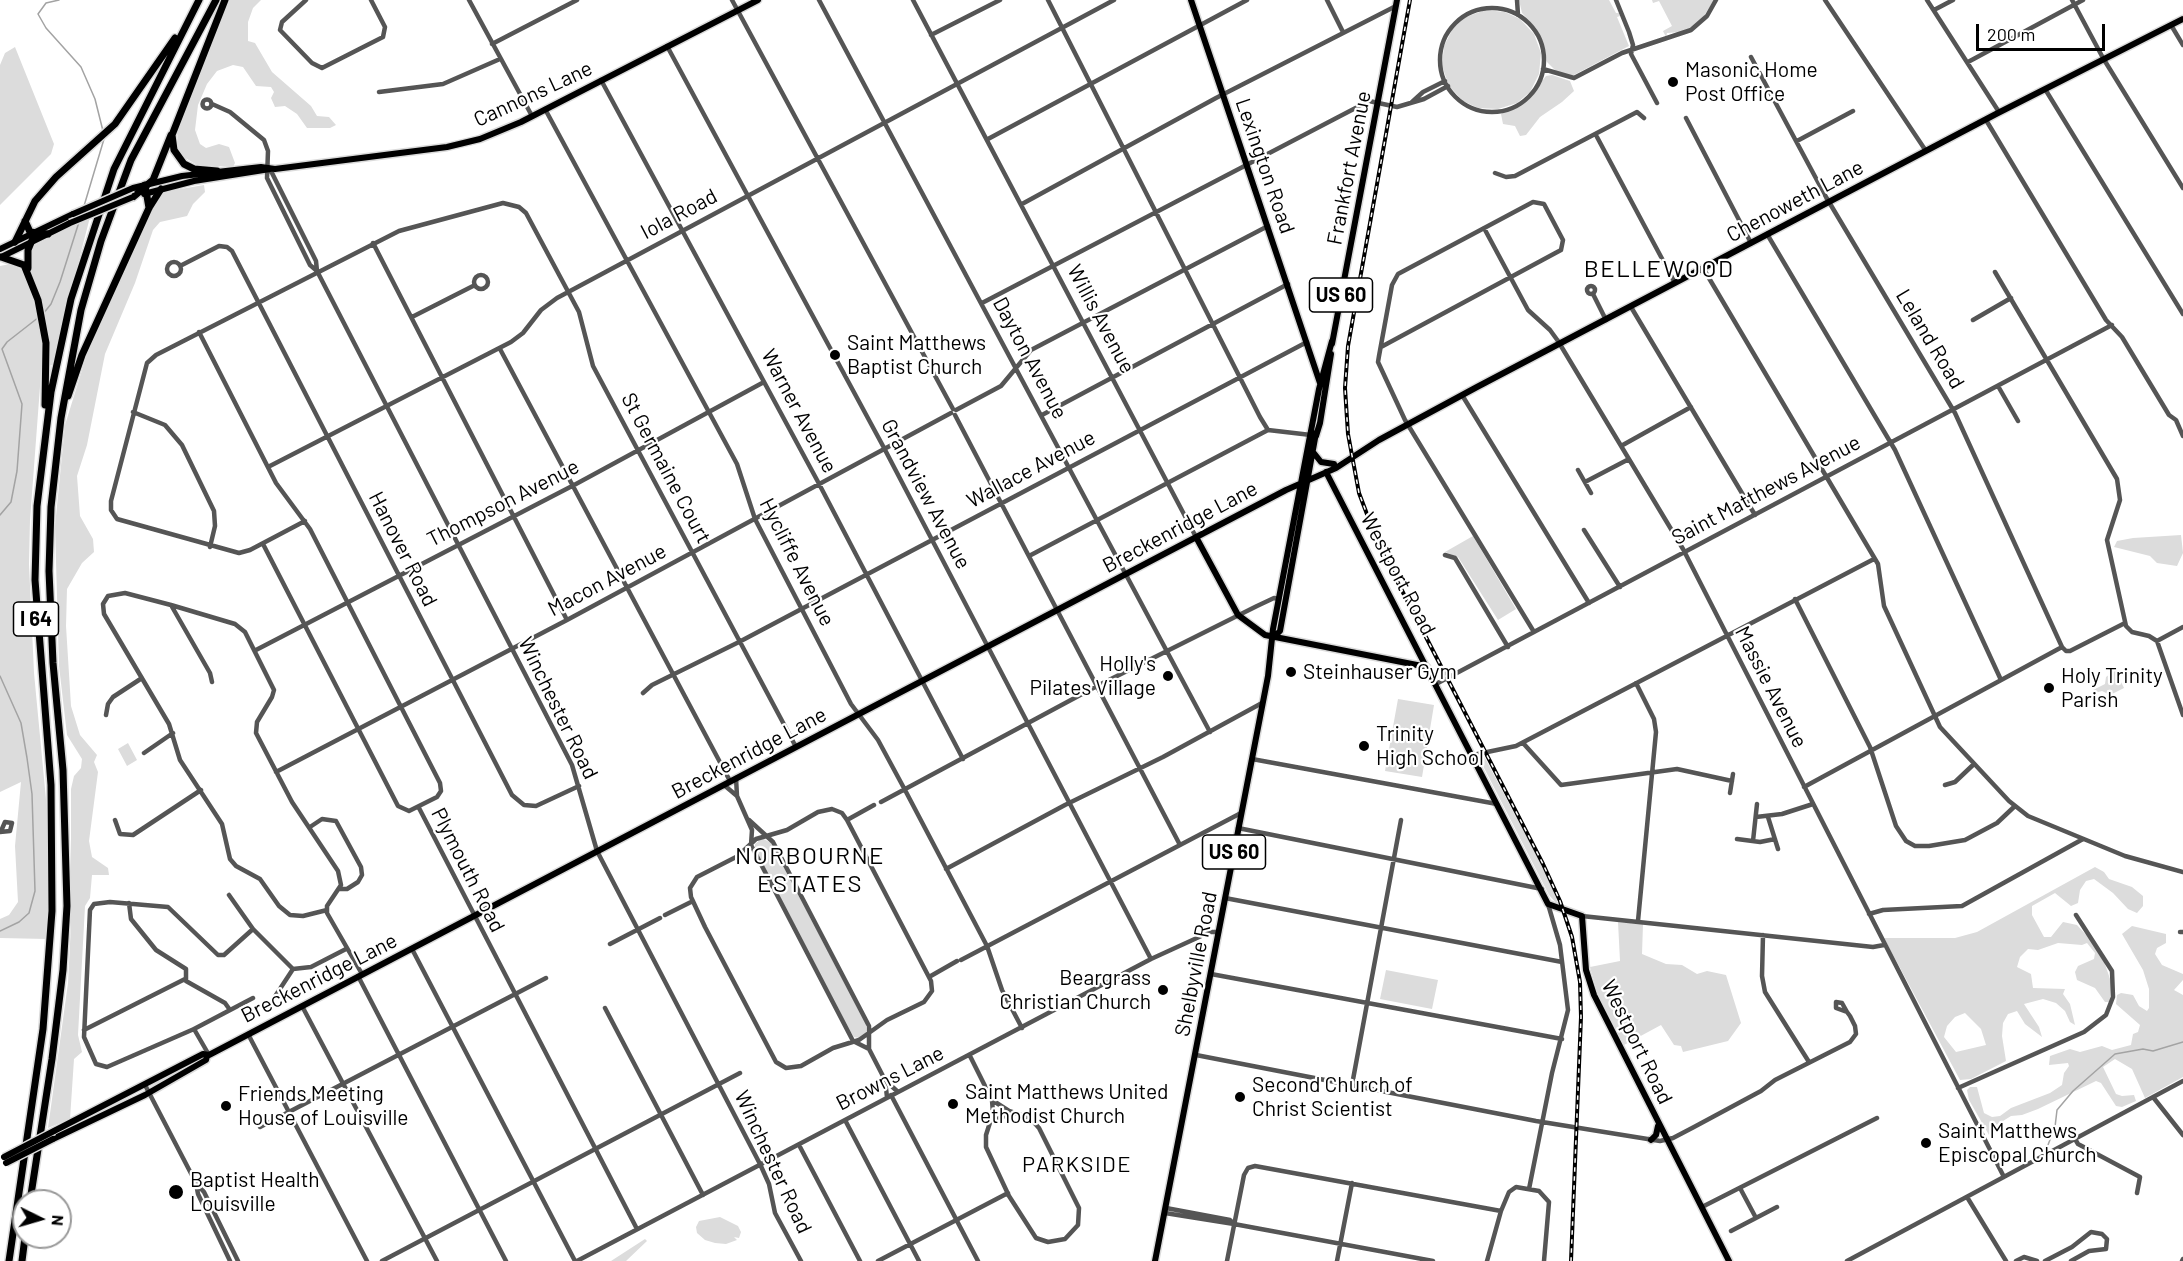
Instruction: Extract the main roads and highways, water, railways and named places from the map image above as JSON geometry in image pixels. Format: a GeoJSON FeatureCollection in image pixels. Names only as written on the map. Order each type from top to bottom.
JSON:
{"type":"FeatureCollection","features":[{"type":"Feature","properties":{"kind":"highway","name":"I 64"},"geometry":{"type":"LineString","coordinates":[[32,1189],[52,1059],[63,970],[67,906],[63,770],[53,663],[49,572],[51,507],[61,418],[81,310],[127,170],[169,84],[216,0]]}},
{"type":"Feature","properties":{"kind":"highway"},"geometry":{"type":"LineString","coordinates":[[133,197],[145,184],[153,180],[225,0]]}},
{"type":"Feature","properties":{"kind":"highway","name":"I 64"},"geometry":{"type":"LineString","coordinates":[[9,1261],[43,1029],[52,911],[51,785],[35,580],[37,506],[51,392],[71,298],[106,189],[128,138],[199,2]]}},
{"type":"Feature","properties":{"kind":"highway"},"geometry":{"type":"LineString","coordinates":[[15,242],[26,215],[51,182],[115,124],[199,2]]}},
{"type":"Feature","properties":{"kind":"highway"},"geometry":{"type":"LineString","coordinates":[[173,130],[172,142],[178,159],[194,169],[218,173]]}},
{"type":"Feature","properties":{"kind":"highway"},"geometry":{"type":"LineString","coordinates":[[145,184],[149,208]]}},
{"type":"Feature","properties":{"kind":"highway"},"geometry":{"type":"LineString","coordinates":[[61,418],[79,362],[149,208],[161,189]]}},
{"type":"Feature","properties":{"kind":"highway"},"geometry":{"type":"LineString","coordinates":[[26,215],[27,230],[48,234]]}},
{"type":"Feature","properties":{"kind":"highway"},"geometry":{"type":"LineString","coordinates":[[35,233],[27,256],[29,273],[44,328],[47,364],[44,449]]}},
{"type":"Feature","properties":{"kind":"highway"},"geometry":{"type":"LineString","coordinates":[[0,255],[20,261],[29,273]]}},
{"type":"Feature","properties":{"kind":"main road","name":"Cannons Lane"},"geometry":{"type":"LineString","coordinates":[[0,255],[15,242],[73,214],[145,184],[261,167],[270,169],[447,147],[494,134],[758,0]]}},
{"type":"Feature","properties":{"kind":"main road","name":"Lexington Road"},"geometry":{"type":"LineString","coordinates":[[1191,0],[1320,384]]}},
{"type":"Feature","properties":{"kind":"main road","name":"Frankfort Avenue"},"geometry":{"type":"LineString","coordinates":[[1313,435],[1325,398],[1332,341],[1396,3]]}},
{"type":"Feature","properties":{"kind":"main road","name":"Chenoweth Lane"},"geometry":{"type":"LineString","coordinates":[[1305,482],[1462,395],[1829,201],[2103,58],[2183,19]]}},
{"type":"Feature","properties":{"kind":"main road","name":"Cannons Lane"},"geometry":{"type":"LineString","coordinates":[[0,255],[133,197],[218,173]]}},
{"type":"Feature","properties":{"kind":"main road","name":"Frankfort Avenue"},"geometry":{"type":"LineString","coordinates":[[1313,435],[1320,384],[1332,341]]}},
{"type":"Feature","properties":{"kind":"main road","name":"Lexington Road"},"geometry":{"type":"LineString","coordinates":[[1307,342],[1316,358],[1322,376],[1323,390],[1313,435]]}},
{"type":"Feature","properties":{"kind":"main road"},"geometry":{"type":"LineString","coordinates":[[1316,358],[1322,359],[1327,355]]}},
{"type":"Feature","properties":{"kind":"main road","name":"Shelbyville Road"},"geometry":{"type":"LineString","coordinates":[[1155,1261],[1263,703],[1279,599],[1313,452],[1313,435]]}},
{"type":"Feature","properties":{"kind":"main road","name":"Shelbyville Road"},"geometry":{"type":"LineString","coordinates":[[1274,637],[1280,631],[1313,435]]}},
{"type":"Feature","properties":{"kind":"main road"},"geometry":{"type":"LineString","coordinates":[[1313,452],[1321,462],[1335,466]]}},
{"type":"Feature","properties":{"kind":"main road","name":"Westport Road"},"geometry":{"type":"LineString","coordinates":[[1335,466],[1333,478],[1340,499]]}},
{"type":"Feature","properties":{"kind":"main road","name":"Westport Road"},"geometry":{"type":"LineString","coordinates":[[1327,471],[1536,876],[1548,904],[1582,916],[1589,982],[1666,1140],[1729,1261]]}},
{"type":"Feature","properties":{"kind":"main road","name":"Breckenridge Lane"},"geometry":{"type":"LineString","coordinates":[[2,1161],[1305,482]]}},
{"type":"Feature","properties":{"kind":"main road","name":"Willis Avenue"},"geometry":{"type":"LineString","coordinates":[[1196,537],[1238,615],[1265,635],[1274,637]]}},
{"type":"Feature","properties":{"kind":"main road"},"geometry":{"type":"LineString","coordinates":[[1274,637],[1427,667]]}},
{"type":"Feature","properties":{"kind":"main road","name":"Breckenridge Lane"},"geometry":{"type":"LineString","coordinates":[[53,1135],[149,1093],[206,1060],[208,1055]]}},
{"type":"Feature","properties":{"kind":"main road"},"geometry":{"type":"LineString","coordinates":[[1651,1140],[1656,1135],[1658,1123]]}},
{"type":"Feature","properties":{"kind":"waterway"},"geometry":{"type":"LineString","coordinates":[[59,0],[46,3],[38,14],[46,28],[81,67],[95,99],[103,131]]}},
{"type":"Feature","properties":{"kind":"waterway"},"geometry":{"type":"LineString","coordinates":[[84,206],[104,139]]}},
{"type":"Feature","properties":{"kind":"waterway"},"geometry":{"type":"LineString","coordinates":[[43,314],[51,304],[60,282],[79,222]]}},
{"type":"Feature","properties":{"kind":"waterway"},"geometry":{"type":"LineString","coordinates":[[0,515],[11,502],[17,471],[22,404],[2,349],[7,342],[39,317]]}},
{"type":"Feature","properties":{"kind":"waterway"},"geometry":{"type":"LineString","coordinates":[[0,676],[21,723],[27,758],[32,794],[35,891],[29,913],[19,922],[0,931]]}},
{"type":"Feature","properties":{"kind":"waterway"},"geometry":{"type":"LineString","coordinates":[[2046,1150],[2055,1127],[2057,1110],[2073,1091],[2115,1054],[2143,1049],[2153,1051],[2183,1042]]}},
{"type":"Feature","properties":{"kind":"railway"},"geometry":{"type":"LineString","coordinates":[[1410,0],[1348,346],[1345,388],[1348,434],[1359,493],[1379,546],[1543,864],[1560,901],[1572,937],[1580,982],[1581,1017],[1571,1261]]}},
{"type":"Feature","properties":{"kind":"place","name":"Masonic Home Post Office"},"geometry":{"type":"Point","coordinates":[1673,82]}},
{"type":"Feature","properties":{"kind":"place","name":"Saint Matthews Baptist Church"},"geometry":{"type":"Point","coordinates":[835,355]}},
{"type":"Feature","properties":{"kind":"place","name":"Steinhauser Gym"},"geometry":{"type":"Point","coordinates":[1291,672]}},
{"type":"Feature","properties":{"kind":"place","name":"Holly's Pilates Village"},"geometry":{"type":"Point","coordinates":[1168,676]}},
{"type":"Feature","properties":{"kind":"place","name":"Holy Trinity Parish"},"geometry":{"type":"Point","coordinates":[2049,688]}},
{"type":"Feature","properties":{"kind":"place","name":"Trinity High School"},"geometry":{"type":"Point","coordinates":[1364,746]}},
{"type":"Feature","properties":{"kind":"place","name":"Beargrass Christian Church"},"geometry":{"type":"Point","coordinates":[1163,990]}},
{"type":"Feature","properties":{"kind":"place","name":"Second Church of Christ Scientist"},"geometry":{"type":"Point","coordinates":[1240,1097]}},
{"type":"Feature","properties":{"kind":"place","name":"Saint Matthews United Methodist Church"},"geometry":{"type":"Point","coordinates":[953,1104]}},
{"type":"Feature","properties":{"kind":"place","name":"Friends Meeting House of Louisville"},"geometry":{"type":"Point","coordinates":[226,1106]}},
{"type":"Feature","properties":{"kind":"place","name":"Saint Matthews Episcopal Church"},"geometry":{"type":"Point","coordinates":[1926,1143]}},
{"type":"Feature","properties":{"kind":"place","name":"Baptist Health Louisville"},"geometry":{"type":"Point","coordinates":[176,1192]}},
{"type":"Feature","properties":{"kind":"district","name":"BELLEWOOD"},"geometry":{"type":"Point","coordinates":[1659,269]}},
{"type":"Feature","properties":{"kind":"district","name":"NORBOURNE ESTATES"},"geometry":{"type":"Point","coordinates":[810,870]}},
{"type":"Feature","properties":{"kind":"district","name":"PARKSIDE"},"geometry":{"type":"Point","coordinates":[1077,1165]}}]}
